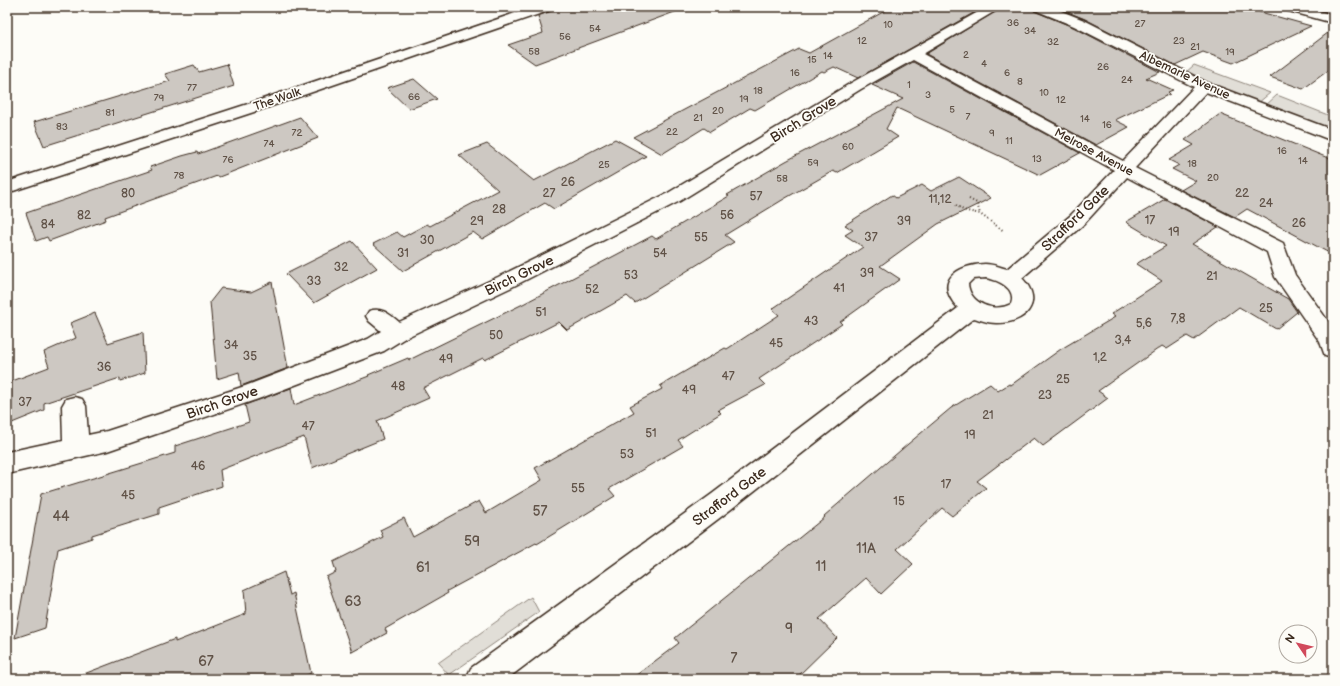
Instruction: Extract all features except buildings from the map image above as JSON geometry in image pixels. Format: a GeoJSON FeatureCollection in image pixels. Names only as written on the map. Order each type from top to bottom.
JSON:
{"type":"FeatureCollection","features":[{"type":"Feature","properties":{"kind":"street","name":"The Walk"},"geometry":{"type":"LineString","coordinates":[[7,188],[254,107],[546,7]]}},
{"type":"Feature","properties":{"kind":"street","name":"Birch Grove"},"geometry":{"type":"LineString","coordinates":[[7,463],[107,441],[253,392],[376,345],[397,332],[505,282],[674,197],[724,168],[853,88],[996,7]]}},
{"type":"Feature","properties":{"kind":"street","name":"Albemarle Avenue"},"geometry":{"type":"LineString","coordinates":[[1040,7],[1079,23],[1203,86],[1333,136]]}},
{"type":"Feature","properties":{"kind":"street"},"geometry":{"type":"LineString","coordinates":[[1290,7],[1333,19]]}},
{"type":"Feature","properties":{"kind":"street","name":"Melrose Avenue"},"geometry":{"type":"LineString","coordinates":[[914,54],[1124,169],[1276,248],[1284,277],[1330,340],[1333,350]]}},
{"type":"Feature","properties":{"kind":"street","name":"Strafford Gate"},"geometry":{"type":"LineString","coordinates":[[1009,278],[1066,230],[1203,86]]}},
{"type":"Feature","properties":{"kind":"street"},"geometry":{"type":"LineString","coordinates":[[986,271],[1009,278],[1020,289],[1023,296],[1023,302],[1020,308],[1009,314],[994,315],[972,308],[959,295],[957,288],[957,282],[961,277],[968,273],[986,271]]}},
{"type":"Feature","properties":{"kind":"street","name":"Strafford Gate"},"geometry":{"type":"LineString","coordinates":[[482,679],[721,502],[972,308]]}},
{"type":"Feature","properties":{"kind":"street"},"geometry":{"type":"LineString","coordinates":[[376,316],[397,332]]}},
{"type":"Feature","properties":{"kind":"street"},"geometry":{"type":"LineString","coordinates":[[74,406],[76,448]]}},
{"type":"Feature","properties":{"kind":"path"},"geometry":{"type":"LineString","coordinates":[[969,199],[977,203],[980,214]]}},
{"type":"Feature","properties":{"kind":"path"},"geometry":{"type":"LineString","coordinates":[[956,205],[962,210],[980,214],[1004,231]]}},
{"type":"Feature","properties":{"kind":"shaded area"},"geometry":{"type":"Polygon","coordinates":[[[1194,65],[1270,93],[1258,103],[1185,73],[1194,65]]]}},
{"type":"Feature","properties":{"kind":"shaded area"},"geometry":{"type":"Polygon","coordinates":[[[1277,95],[1333,117],[1333,131],[1265,106],[1277,95]]]}},
{"type":"Feature","properties":{"kind":"shaded area"},"geometry":{"type":"Polygon","coordinates":[[[531,597],[539,612],[449,675],[438,663],[531,597]]]}}]}
